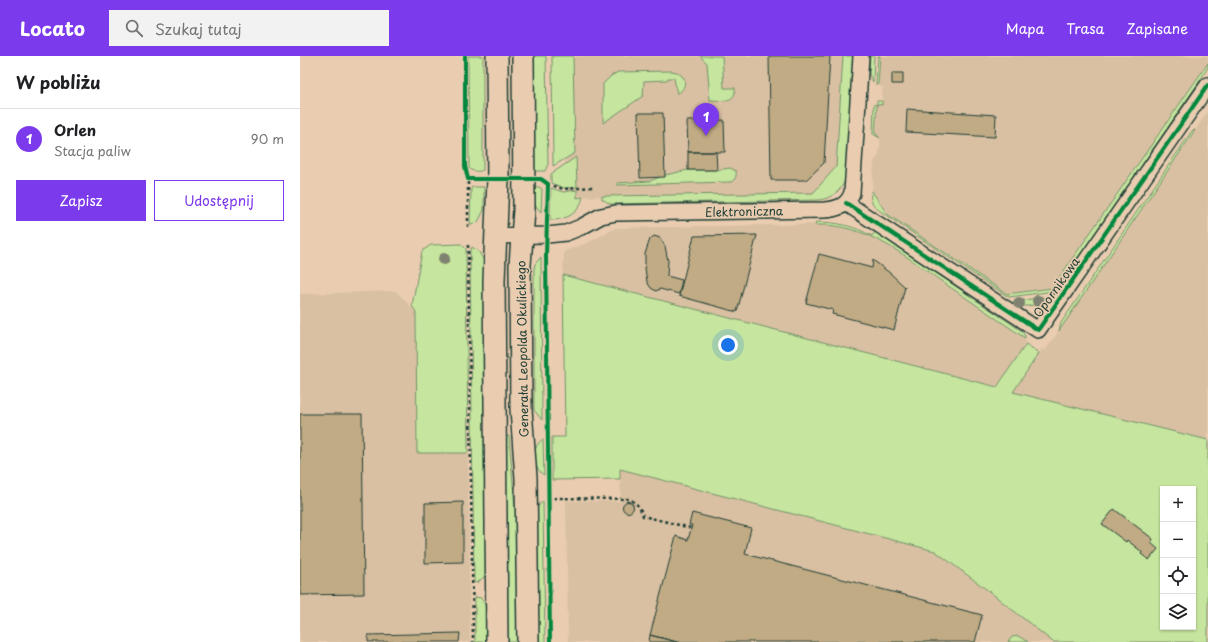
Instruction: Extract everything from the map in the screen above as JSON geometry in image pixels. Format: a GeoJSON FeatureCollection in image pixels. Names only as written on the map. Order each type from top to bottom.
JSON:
{"type":"FeatureCollection","features":[{"type":"Feature","properties":{"kind":"main road"},"geometry":{"type":"LineString","coordinates":[[497,56],[498,179],[494,281],[498,642]]}},
{"type":"Feature","properties":{"kind":"main road","name":"Generała Leopolda Okulickiego"},"geometry":{"type":"LineString","coordinates":[[523,56],[524,191],[520,276],[521,409],[526,478],[528,642]]}},
{"type":"Feature","properties":{"kind":"street"},"geometry":{"type":"LineString","coordinates":[[846,203],[852,193],[861,56]]}},
{"type":"Feature","properties":{"kind":"street","name":"Opornikowa"},"geometry":{"type":"LineString","coordinates":[[846,203],[1038,330],[1208,85]]}},
{"type":"Feature","properties":{"kind":"street","name":"Elektroniczna"},"geometry":{"type":"LineString","coordinates":[[495,236],[566,233],[601,216],[616,213],[832,210],[841,207],[846,203]]}},
{"type":"Feature","properties":{"kind":"path"},"geometry":{"type":"LineString","coordinates":[[468,179],[468,227]]}},
{"type":"Feature","properties":{"kind":"path"},"geometry":{"type":"LineString","coordinates":[[548,184],[563,189],[594,187]]}},
{"type":"Feature","properties":{"kind":"path"},"geometry":{"type":"LineString","coordinates":[[468,245],[473,642]]}},
{"type":"Feature","properties":{"kind":"path"},"geometry":{"type":"LineString","coordinates":[[548,500],[556,498],[629,499],[636,502],[640,507],[643,516],[692,528]]}},
{"type":"Feature","properties":{"kind":"shaded area"},"geometry":{"type":"Polygon","coordinates":[[[563,56],[843,56],[836,167],[813,193],[566,197],[563,56]]]}},
{"type":"Feature","properties":{"kind":"shaded area"},"geometry":{"type":"Polygon","coordinates":[[[880,56],[1208,56],[1208,63],[1052,288],[1007,294],[887,214],[872,191],[874,161],[878,157],[880,146],[880,137],[875,134],[877,104],[882,104],[883,88],[878,85],[880,56]]]}},
{"type":"Feature","properties":{"kind":"shaded area"},"geometry":{"type":"Polygon","coordinates":[[[1208,111],[1208,440],[1012,392],[1042,349],[1045,351],[1208,111]]]}},
{"type":"Feature","properties":{"kind":"shaded area"},"geometry":{"type":"Polygon","coordinates":[[[828,224],[854,230],[885,243],[1025,338],[1026,344],[997,387],[563,275],[564,251],[585,244],[616,228],[828,224]]]}},
{"type":"Feature","properties":{"kind":"shaded area"},"geometry":{"type":"Polygon","coordinates":[[[396,291],[416,312],[417,453],[468,453],[470,642],[300,642],[300,294],[396,291]]]}},
{"type":"Feature","properties":{"kind":"shaded area"},"geometry":{"type":"Polygon","coordinates":[[[620,469],[935,551],[1053,642],[568,642],[566,501],[621,501],[620,469]]]}},
{"type":"Feature","properties":{"kind":"green space"},"geometry":{"type":"Polygon","coordinates":[[[468,56],[483,56],[483,170],[478,171],[474,171],[469,168],[468,56]]]}},
{"type":"Feature","properties":{"kind":"green space"},"geometry":{"type":"Polygon","coordinates":[[[532,56],[546,56],[548,164],[545,171],[533,171],[532,56]]]}},
{"type":"Feature","properties":{"kind":"green space"},"geometry":{"type":"Polygon","coordinates":[[[552,56],[573,56],[575,153],[553,166],[552,56]]]}},
{"type":"Feature","properties":{"kind":"green space"},"geometry":{"type":"Polygon","coordinates":[[[700,56],[722,56],[724,88],[735,88],[733,97],[727,100],[710,100],[707,63],[700,56]]]}},
{"type":"Feature","properties":{"kind":"green space"},"geometry":{"type":"Polygon","coordinates":[[[843,56],[853,56],[847,174],[841,188],[834,195],[819,200],[610,204],[602,199],[602,196],[813,193],[836,167],[843,56]]]}},
{"type":"Feature","properties":{"kind":"green space"},"geometry":{"type":"Polygon","coordinates":[[[870,56],[874,56],[873,82],[869,74],[870,56]]]}},
{"type":"Feature","properties":{"kind":"green space"},"geometry":{"type":"Polygon","coordinates":[[[878,56],[880,56],[878,85],[876,85],[878,56]]]}},
{"type":"Feature","properties":{"kind":"green space"},"geometry":{"type":"Polygon","coordinates":[[[1208,63],[1208,67],[1199,82],[1060,285],[1053,292],[1049,291],[1009,297],[880,211],[875,207],[871,200],[872,191],[887,214],[1007,294],[1052,288],[1208,63]]]}},
{"type":"Feature","properties":{"kind":"green space"},"geometry":{"type":"Polygon","coordinates":[[[618,72],[677,72],[684,78],[685,81],[684,86],[677,94],[674,78],[668,78],[667,80],[644,81],[643,96],[603,123],[603,84],[611,76],[618,72]]]}},
{"type":"Feature","properties":{"kind":"green space"},"geometry":{"type":"Polygon","coordinates":[[[877,101],[882,101],[882,105],[877,104],[877,101]]]}},
{"type":"Feature","properties":{"kind":"green space"},"geometry":{"type":"Polygon","coordinates":[[[877,104],[875,133],[880,138],[873,134],[874,105],[877,104]]]}},
{"type":"Feature","properties":{"kind":"green space"},"geometry":{"type":"Polygon","coordinates":[[[1195,130],[1059,331],[1061,323],[1192,131],[1195,130]]]}},
{"type":"Feature","properties":{"kind":"green space"},"geometry":{"type":"Polygon","coordinates":[[[576,157],[577,187],[564,188],[551,183],[551,174],[576,157]]]}},
{"type":"Feature","properties":{"kind":"green space"},"geometry":{"type":"Polygon","coordinates":[[[730,168],[736,171],[735,178],[731,182],[617,185],[617,183],[650,181],[665,175],[688,170],[716,170],[730,168]]]}},
{"type":"Feature","properties":{"kind":"green space"},"geometry":{"type":"Polygon","coordinates":[[[472,187],[484,187],[484,210],[478,222],[471,225],[470,222],[472,187]]]}},
{"type":"Feature","properties":{"kind":"green space"},"geometry":{"type":"Polygon","coordinates":[[[533,187],[539,187],[542,189],[541,212],[534,201],[533,187]]]}},
{"type":"Feature","properties":{"kind":"green space"},"geometry":{"type":"Polygon","coordinates":[[[551,188],[563,192],[577,190],[577,198],[583,197],[575,212],[561,219],[550,220],[551,188]]]}},
{"type":"Feature","properties":{"kind":"green space"},"geometry":{"type":"Polygon","coordinates":[[[816,222],[845,225],[872,236],[875,232],[1022,331],[1025,338],[915,262],[884,243],[851,229],[815,225],[816,222]]]}},
{"type":"Feature","properties":{"kind":"green space"},"geometry":{"type":"Polygon","coordinates":[[[461,244],[466,249],[468,453],[417,453],[416,312],[412,306],[422,251],[431,245],[461,244]]]}},
{"type":"Feature","properties":{"kind":"green space"},"geometry":{"type":"Polygon","coordinates":[[[472,247],[479,252],[484,261],[487,573],[477,583],[474,582],[470,251],[472,247]]]}},
{"type":"Feature","properties":{"kind":"green space"},"geometry":{"type":"Polygon","coordinates":[[[541,257],[542,420],[534,410],[534,269],[535,264],[541,257]]]}},
{"type":"Feature","properties":{"kind":"green space"},"geometry":{"type":"Polygon","coordinates":[[[563,275],[997,387],[1026,344],[1039,353],[1013,392],[1208,440],[1208,642],[1053,642],[935,551],[620,469],[620,479],[552,480],[552,437],[565,437],[563,275]]]}},
{"type":"Feature","properties":{"kind":"green space"},"geometry":{"type":"Polygon","coordinates":[[[1042,297],[1047,299],[1038,304],[1028,306],[1019,306],[1009,303],[1042,297]]]}},
{"type":"Feature","properties":{"kind":"green space"},"geometry":{"type":"Polygon","coordinates":[[[509,436],[517,532],[519,642],[506,642],[504,437],[509,436]]]}},
{"type":"Feature","properties":{"kind":"green space"},"geometry":{"type":"Polygon","coordinates":[[[543,439],[544,475],[537,467],[534,457],[536,447],[543,439]]]}},
{"type":"Feature","properties":{"kind":"green space"},"geometry":{"type":"Polygon","coordinates":[[[543,501],[545,642],[537,642],[536,509],[543,501]]]}},
{"type":"Feature","properties":{"kind":"green space"},"geometry":{"type":"Polygon","coordinates":[[[475,597],[481,598],[487,608],[488,642],[475,642],[475,597]]]}},
{"type":"Feature","properties":{"kind":"green space"},"geometry":{"type":"Polygon","coordinates":[[[1018,636],[1028,642],[1008,642],[1012,637],[1018,636]]]}},
{"type":"Feature","properties":{"kind":"building"},"geometry":{"type":"Polygon","coordinates":[[[769,56],[830,56],[824,163],[806,180],[771,180],[769,56]]]}},
{"type":"Feature","properties":{"kind":"building"},"geometry":{"type":"Polygon","coordinates":[[[892,73],[903,73],[903,84],[892,84],[892,73]]]}},
{"type":"Feature","properties":{"kind":"building"},"geometry":{"type":"Polygon","coordinates":[[[907,109],[996,115],[995,137],[906,132],[907,109]]]}},
{"type":"Feature","properties":{"kind":"building"},"geometry":{"type":"Polygon","coordinates":[[[638,113],[663,113],[665,177],[640,178],[638,113]]]}},
{"type":"Feature","properties":{"kind":"building"},"geometry":{"type":"Polygon","coordinates":[[[724,120],[725,152],[688,152],[687,121],[724,120]]]}},
{"type":"Feature","properties":{"kind":"building"},"geometry":{"type":"Polygon","coordinates":[[[688,152],[716,152],[717,170],[688,170],[688,152]]]}},
{"type":"Feature","properties":{"kind":"building"},"geometry":{"type":"Polygon","coordinates":[[[757,235],[737,312],[679,296],[694,236],[757,235]]]}},
{"type":"Feature","properties":{"kind":"building"},"geometry":{"type":"Polygon","coordinates":[[[654,236],[660,238],[665,246],[668,261],[667,276],[682,280],[679,294],[660,289],[656,291],[651,288],[647,282],[645,254],[650,239],[654,236]]]}},
{"type":"Feature","properties":{"kind":"building"},"geometry":{"type":"Polygon","coordinates":[[[819,254],[872,268],[873,260],[905,287],[894,330],[832,314],[833,310],[806,303],[819,254]]]}},
{"type":"Feature","properties":{"kind":"building"},"geometry":{"type":"Polygon","coordinates":[[[300,414],[362,414],[364,594],[300,595],[300,414]]]}},
{"type":"Feature","properties":{"kind":"building"},"geometry":{"type":"Polygon","coordinates":[[[463,502],[463,562],[425,563],[425,503],[463,502]]]}},
{"type":"Feature","properties":{"kind":"building"},"geometry":{"type":"Polygon","coordinates":[[[626,502],[630,502],[632,503],[632,511],[626,512],[623,509],[623,505],[626,502]]]}},
{"type":"Feature","properties":{"kind":"building"},"geometry":{"type":"Polygon","coordinates":[[[1114,509],[1153,539],[1151,543],[1158,549],[1149,560],[1141,554],[1142,552],[1127,540],[1126,542],[1102,524],[1114,509]]]}},
{"type":"Feature","properties":{"kind":"building"},"geometry":{"type":"Polygon","coordinates":[[[692,513],[751,528],[745,554],[982,615],[975,642],[677,642],[650,635],[676,536],[688,540],[692,525],[689,525],[692,513]]]}},
{"type":"Feature","properties":{"kind":"building"},"geometry":{"type":"Polygon","coordinates":[[[460,633],[459,642],[368,642],[368,635],[460,633]]]}},
{"type":"Feature","properties":{"kind":"building"},"geometry":{"type":"Polygon","coordinates":[[[650,635],[677,642],[649,642],[650,635]]]}},
{"type":"Feature","properties":{"kind":"cycle path"},"geometry":{"type":"LineString","coordinates":[[465,56],[465,166],[468,179],[541,179],[548,184],[546,255],[550,642]]}},
{"type":"Feature","properties":{"kind":"cycle path"},"geometry":{"type":"LineString","coordinates":[[846,203],[1038,330],[1208,85]]}},
{"type":"Feature","properties":{"kind":"place","name":"Orlen"},"geometry":{"type":"Point","coordinates":[706,136]}}]}
